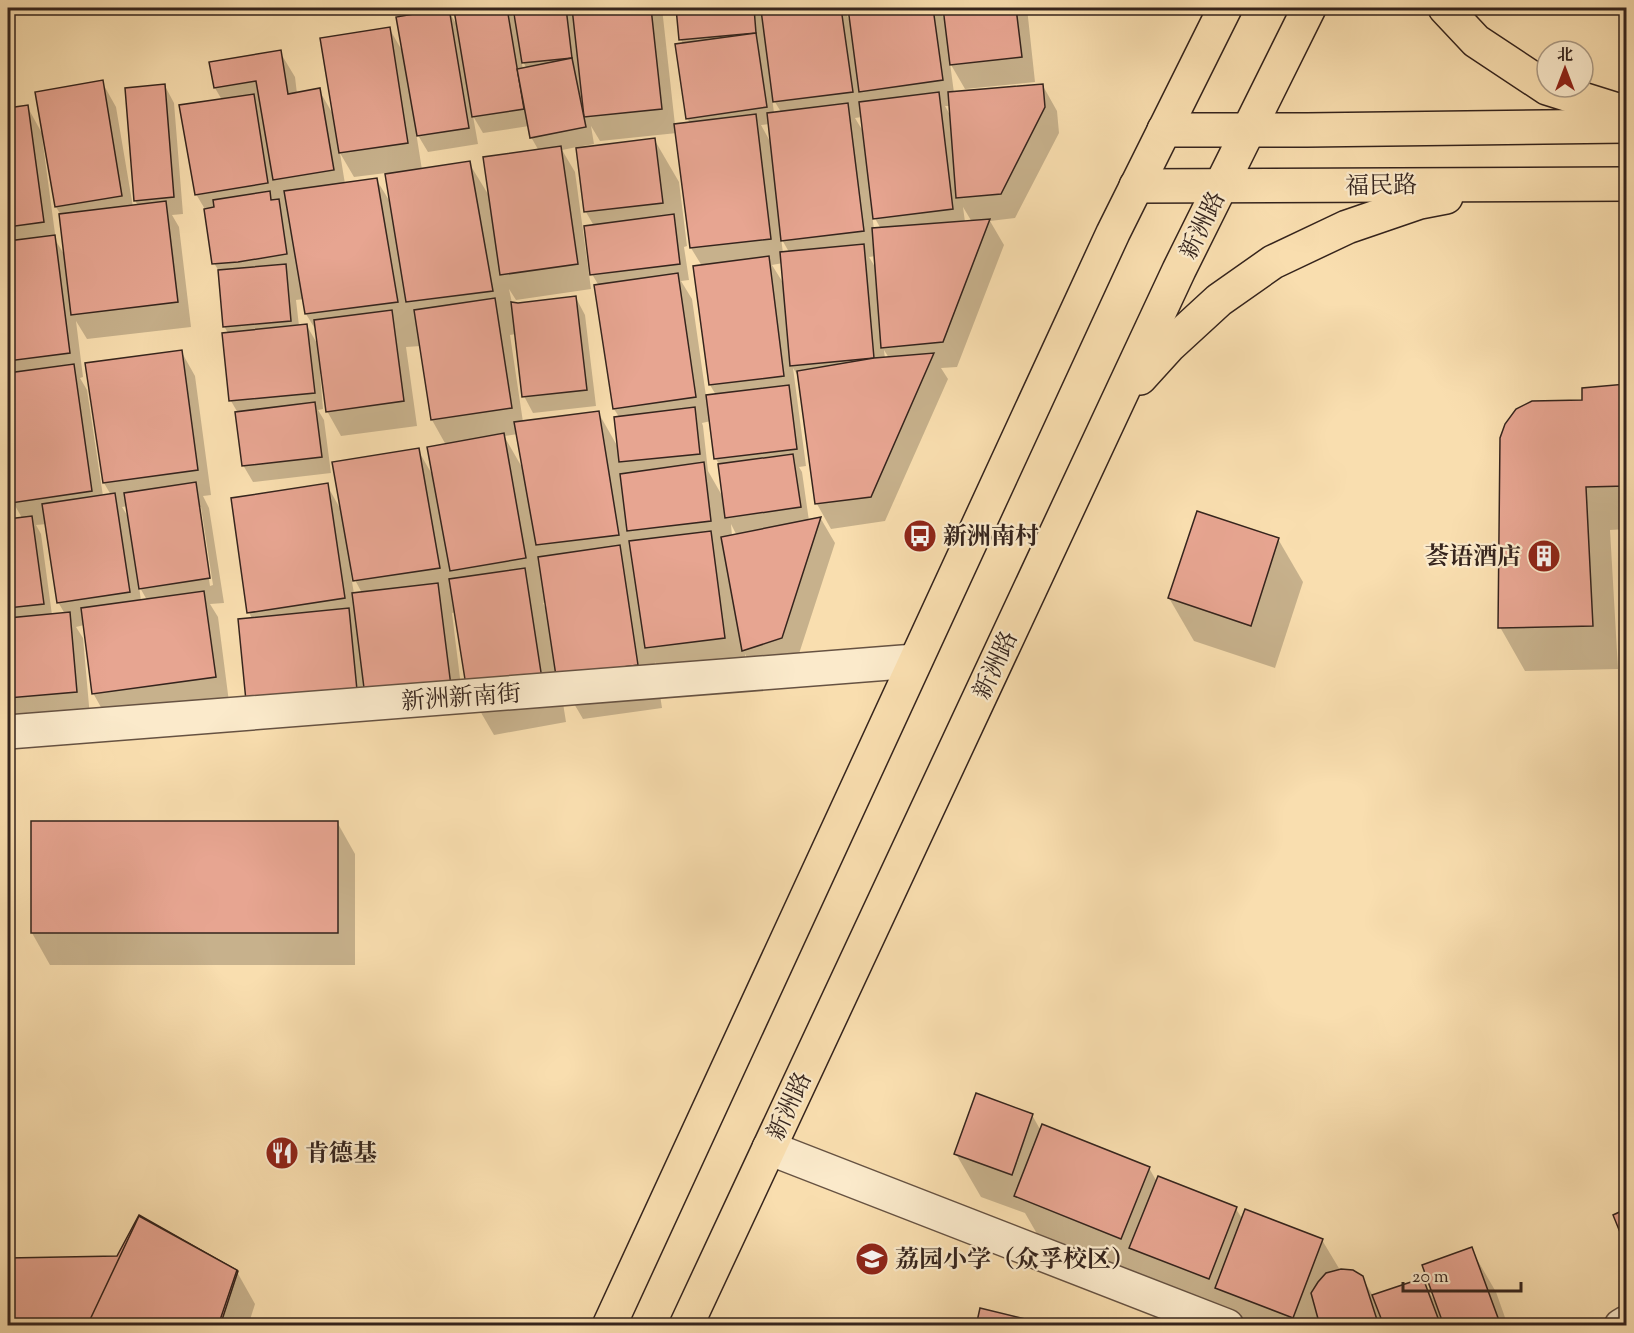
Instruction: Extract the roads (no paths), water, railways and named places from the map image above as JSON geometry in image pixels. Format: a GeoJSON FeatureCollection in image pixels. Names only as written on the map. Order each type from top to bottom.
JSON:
{"type":"FeatureCollection","features":[{"type":"Feature","properties":{"kind":"main road"},"geometry":{"type":"LineString","coordinates":[[609,1326],[1136,186],[1225,8]]}},
{"type":"Feature","properties":{"kind":"main road","name":"新洲路"},"geometry":{"type":"LineString","coordinates":[[686,1326],[1179,270],[1309,8]]}},
{"type":"Feature","properties":{"kind":"main road"},"geometry":{"type":"LineString","coordinates":[[1445,8],[1476,41],[1547,88],[1626,111]]}},
{"type":"Feature","properties":{"kind":"main road"},"geometry":{"type":"LineString","coordinates":[[1164,130],[1626,126]]}},
{"type":"Feature","properties":{"kind":"main road"},"geometry":{"type":"LineString","coordinates":[[1118,401],[1170,345],[1219,300],[1273,262],[1347,228],[1420,202],[1514,183]]}},
{"type":"Feature","properties":{"kind":"main road","name":"福民路"},"geometry":{"type":"LineString","coordinates":[[1136,186],[1626,184]]}},
{"type":"Feature","properties":{"kind":"street","name":"新洲新南街"},"geometry":{"type":"LineString","coordinates":[[8,732],[915,661]]}},
{"type":"Feature","properties":{"kind":"street"},"geometry":{"type":"LineString","coordinates":[[769,1148],[1227,1326]]}},
{"type":"Feature","properties":{"kind":"street"},"geometry":{"type":"LineString","coordinates":[[1621,1326],[1626,1323]]}},
{"type":"Feature","properties":{"kind":"place","name":"新洲南村"},"geometry":{"type":"Point","coordinates":[920,536]}},
{"type":"Feature","properties":{"kind":"place","name":"荟语酒店"},"geometry":{"type":"Point","coordinates":[1544,556]}},
{"type":"Feature","properties":{"kind":"place","name":"肯德基"},"geometry":{"type":"Point","coordinates":[282,1153]}},
{"type":"Feature","properties":{"kind":"place","name":"荔园小学（众孚校区）"},"geometry":{"type":"Point","coordinates":[872,1259]}}]}
